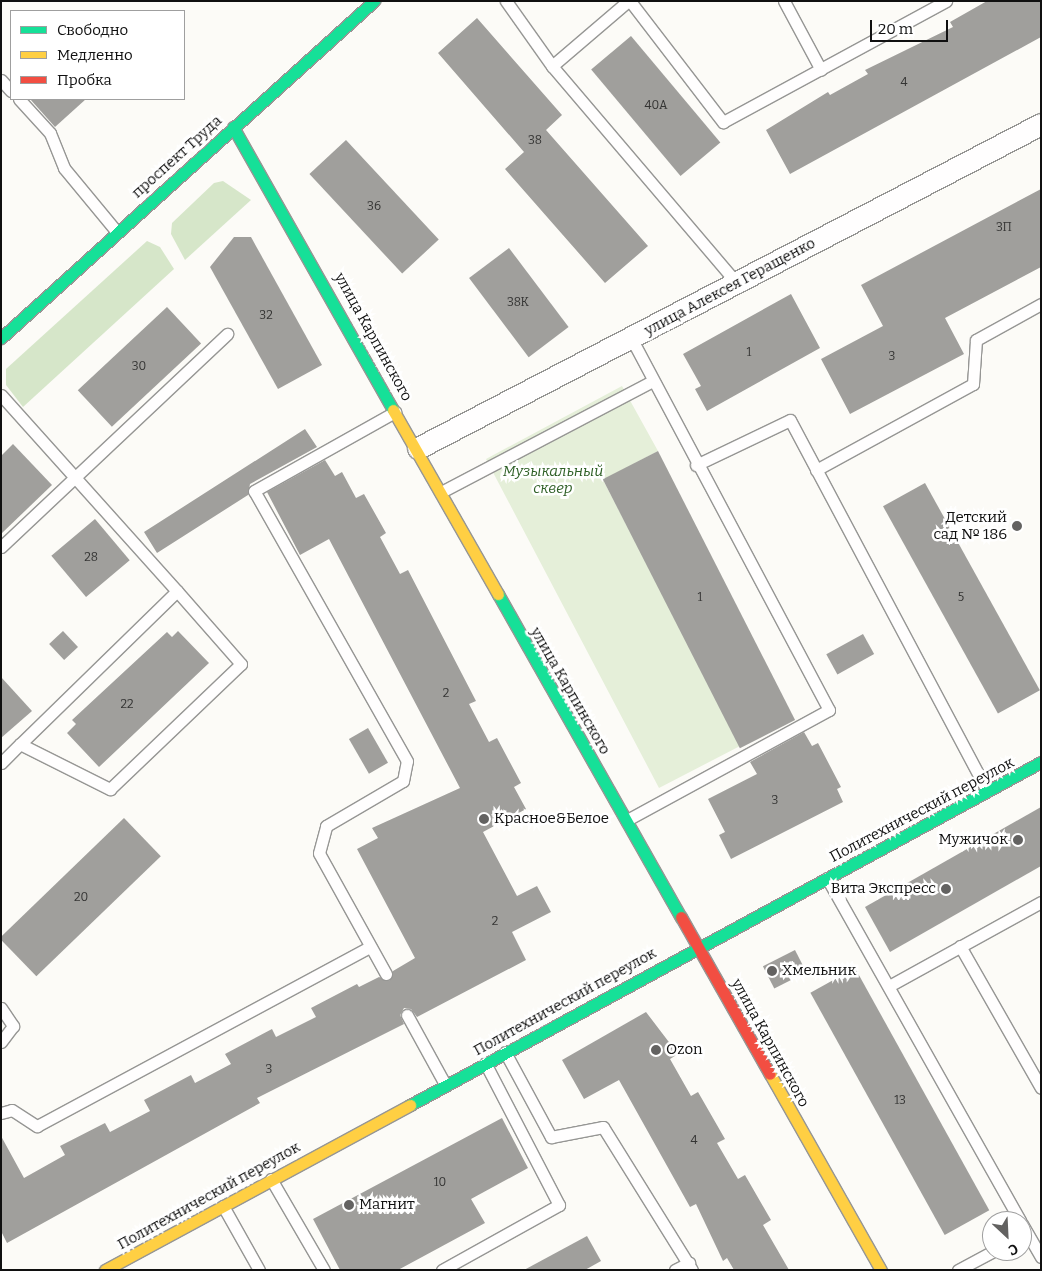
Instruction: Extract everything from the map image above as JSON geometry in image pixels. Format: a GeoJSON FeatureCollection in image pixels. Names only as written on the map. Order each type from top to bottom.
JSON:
{"type":"FeatureCollection","features":[{"type":"Feature","properties":{"kind":"street","name":"проспект Труда"},"geometry":{"type":"LineString","coordinates":[[1,338],[371,2]]}},
{"type":"Feature","properties":{"kind":"street","name":"улица Алексея Геращенко"},"geometry":{"type":"LineString","coordinates":[[418,448],[632,340],[736,282],[1041,124]]}},
{"type":"Feature","properties":{"kind":"street","name":"улица Карпинского"},"geometry":{"type":"LineString","coordinates":[[233,127],[418,448],[441,492],[880,1270]]}},
{"type":"Feature","properties":{"kind":"street","name":"Политехнический переулок"},"geometry":{"type":"LineString","coordinates":[[105,1270],[1041,762]]}},
{"type":"Feature","properties":{"kind":"lane"},"geometry":{"type":"LineString","coordinates":[[506,1],[552,66],[736,282]]}},
{"type":"Feature","properties":{"kind":"lane"},"geometry":{"type":"LineString","coordinates":[[552,66],[629,1],[723,122],[946,1]]}},
{"type":"Feature","properties":{"kind":"lane"},"geometry":{"type":"LineString","coordinates":[[784,1],[821,70]]}},
{"type":"Feature","properties":{"kind":"lane"},"geometry":{"type":"LineString","coordinates":[[1,80],[10,90]]}},
{"type":"Feature","properties":{"kind":"lane"},"geometry":{"type":"LineString","coordinates":[[19,100],[50,133],[64,168],[117,232]]}},
{"type":"Feature","properties":{"kind":"lane"},"geometry":{"type":"LineString","coordinates":[[816,470],[973,384],[976,340],[1041,304]]}},
{"type":"Feature","properties":{"kind":"lane"},"geometry":{"type":"LineString","coordinates":[[1,547],[227,334]]}},
{"type":"Feature","properties":{"kind":"lane"},"geometry":{"type":"LineString","coordinates":[[627,820],[829,710],[731,521],[696,465],[632,340]]}},
{"type":"Feature","properties":{"kind":"lane"},"geometry":{"type":"LineString","coordinates":[[441,492],[652,381]]}},
{"type":"Feature","properties":{"kind":"lane"},"geometry":{"type":"LineString","coordinates":[[1,395],[241,664],[110,789],[20,744]]}},
{"type":"Feature","properties":{"kind":"lane"},"geometry":{"type":"LineString","coordinates":[[386,974],[319,854],[326,826],[403,781],[407,761],[254,491],[397,411]]}},
{"type":"Feature","properties":{"kind":"lane"},"geometry":{"type":"LineString","coordinates":[[696,465],[790,420],[987,792]]}},
{"type":"Feature","properties":{"kind":"lane"},"geometry":{"type":"LineString","coordinates":[[1,763],[177,591]]}},
{"type":"Feature","properties":{"kind":"lane"},"geometry":{"type":"LineString","coordinates":[[828,878],[1014,1211]]}},
{"type":"Feature","properties":{"kind":"lane"},"geometry":{"type":"LineString","coordinates":[[888,986],[1041,902]]}},
{"type":"Feature","properties":{"kind":"lane"},"geometry":{"type":"LineString","coordinates":[[960,946],[1041,1088]]}},
{"type":"Feature","properties":{"kind":"lane"},"geometry":{"type":"LineString","coordinates":[[1,1113],[12,1110],[37,1126],[370,947]]}},
{"type":"Feature","properties":{"kind":"lane"},"geometry":{"type":"LineString","coordinates":[[1,1008],[12,1026],[1,1042]]}},
{"type":"Feature","properties":{"kind":"lane"},"geometry":{"type":"LineString","coordinates":[[407,1015],[445,1084]]}},
{"type":"Feature","properties":{"kind":"lane"},"geometry":{"type":"LineString","coordinates":[[505,1052],[551,1137],[603,1127],[690,1266],[675,1270]]}},
{"type":"Feature","properties":{"kind":"lane"},"geometry":{"type":"LineString","coordinates":[[442,1270],[558,1205],[485,1063]]}},
{"type":"Feature","properties":{"kind":"lane"},"geometry":{"type":"LineString","coordinates":[[271,1179],[324,1270]]}},
{"type":"Feature","properties":{"kind":"lane"},"geometry":{"type":"LineString","coordinates":[[223,1206],[259,1270]]}},
{"type":"Feature","properties":{"kind":"lane"},"geometry":{"type":"LineString","coordinates":[[1032,1243],[1041,1258]]}},
{"type":"Feature","properties":{"kind":"lane"},"geometry":{"type":"LineString","coordinates":[[958,1270],[982,1257]]}},
{"type":"Feature","properties":{"kind":"green space"},"geometry":{"type":"Polygon","coordinates":[[[223,181],[251,200],[185,260],[171,234],[172,223],[214,183],[223,181]]]}},
{"type":"Feature","properties":{"kind":"green space"},"geometry":{"type":"Polygon","coordinates":[[[147,241],[160,247],[174,269],[23,407],[6,385],[6,369],[147,241]]]}},
{"type":"Feature","properties":{"kind":"green space","name":"Музыкальный сквер"},"geometry":{"type":"Polygon","coordinates":[[[622,386],[658,451],[603,480],[742,745],[659,788],[486,459],[622,386]]]}},
{"type":"Feature","properties":{"kind":"building"},"geometry":{"type":"Polygon","coordinates":[[[987,1],[1041,1],[1041,37],[790,174],[766,130],[828,92],[830,95],[868,74],[865,70],[953,27],[950,22],[987,1]]]}},
{"type":"Feature","properties":{"kind":"building"},"geometry":{"type":"Polygon","coordinates":[[[477,18],[562,115],[546,130],[648,246],[605,283],[505,169],[524,152],[438,53],[477,18]]]}},
{"type":"Feature","properties":{"kind":"building"},"geometry":{"type":"Polygon","coordinates":[[[631,36],[720,142],[681,176],[591,69],[631,36]]]}},
{"type":"Feature","properties":{"kind":"building"},"geometry":{"type":"Polygon","coordinates":[[[31,100],[85,100],[55,127],[31,100]]]}},
{"type":"Feature","properties":{"kind":"building"},"geometry":{"type":"Polygon","coordinates":[[[346,140],[439,239],[402,274],[309,174],[346,140]]]}},
{"type":"Feature","properties":{"kind":"building"},"geometry":{"type":"Polygon","coordinates":[[[1041,189],[1041,267],[945,318],[964,354],[850,414],[821,359],[883,326],[861,285],[1041,189]]]}},
{"type":"Feature","properties":{"kind":"building"},"geometry":{"type":"Polygon","coordinates":[[[234,237],[251,237],[322,365],[278,389],[210,267],[234,237]]]}},
{"type":"Feature","properties":{"kind":"building"},"geometry":{"type":"Polygon","coordinates":[[[509,248],[569,327],[529,357],[469,278],[509,248]]]}},
{"type":"Feature","properties":{"kind":"building"},"geometry":{"type":"Polygon","coordinates":[[[791,294],[820,348],[707,411],[695,389],[701,386],[683,354],[791,294]]]}},
{"type":"Feature","properties":{"kind":"building"},"geometry":{"type":"Polygon","coordinates":[[[167,307],[201,344],[112,427],[78,390],[167,307]]]}},
{"type":"Feature","properties":{"kind":"building"},"geometry":{"type":"Polygon","coordinates":[[[305,429],[317,447],[250,484],[248,495],[157,553],[144,532],[305,429]]]}},
{"type":"Feature","properties":{"kind":"building"},"geometry":{"type":"Polygon","coordinates":[[[13,444],[52,485],[1,534],[1,456],[13,444]]]}},
{"type":"Feature","properties":{"kind":"building"},"geometry":{"type":"Polygon","coordinates":[[[658,451],[795,720],[740,748],[603,479],[658,451]]]}},
{"type":"Feature","properties":{"kind":"building"},"geometry":{"type":"Polygon","coordinates":[[[325,460],[335,476],[342,472],[356,498],[364,494],[386,533],[380,537],[400,574],[408,570],[476,701],[469,704],[489,742],[497,738],[521,783],[514,787],[526,809],[483,832],[517,896],[537,886],[551,912],[512,932],[526,960],[417,1017],[411,1009],[404,1008],[400,1015],[404,1024],[257,1098],[260,1103],[7,1243],[1,1231],[1,1136],[24,1178],[65,1155],[60,1146],[105,1123],[110,1132],[150,1111],[144,1100],[191,1075],[195,1083],[231,1064],[225,1054],[272,1029],[276,1037],[316,1017],[311,1008],[357,984],[359,987],[379,977],[389,981],[393,971],[415,958],[357,849],[378,838],[372,828],[460,788],[329,539],[300,555],[267,492],[325,460]]]}},
{"type":"Feature","properties":{"kind":"building"},"geometry":{"type":"Polygon","coordinates":[[[925,483],[1040,690],[998,714],[883,506],[925,483]]]}},
{"type":"Feature","properties":{"kind":"building"},"geometry":{"type":"Polygon","coordinates":[[[95,519],[130,560],[86,597],[51,556],[95,519]]]}},
{"type":"Feature","properties":{"kind":"building"},"geometry":{"type":"Polygon","coordinates":[[[63,631],[78,647],[64,660],[49,644],[63,631]]]}},
{"type":"Feature","properties":{"kind":"building"},"geometry":{"type":"Polygon","coordinates":[[[178,631],[209,663],[99,767],[67,733],[76,724],[72,720],[167,632],[172,637],[178,631]]]}},
{"type":"Feature","properties":{"kind":"building"},"geometry":{"type":"Polygon","coordinates":[[[863,634],[874,654],[837,674],[826,654],[863,634]]]}},
{"type":"Feature","properties":{"kind":"building"},"geometry":{"type":"Polygon","coordinates":[[[1,677],[32,711],[1,738],[1,677]]]}},
{"type":"Feature","properties":{"kind":"building"},"geometry":{"type":"Polygon","coordinates":[[[368,728],[388,763],[369,774],[349,739],[368,728]]]}},
{"type":"Feature","properties":{"kind":"building"},"geometry":{"type":"Polygon","coordinates":[[[804,732],[812,746],[818,743],[841,787],[837,789],[843,802],[731,859],[719,835],[725,832],[708,799],[757,774],[750,762],[804,732]]]}},
{"type":"Feature","properties":{"kind":"building"},"geometry":{"type":"Polygon","coordinates":[[[1041,807],[1041,866],[890,952],[865,907],[1041,807]]]}},
{"type":"Feature","properties":{"kind":"building"},"geometry":{"type":"Polygon","coordinates":[[[124,818],[161,856],[36,976],[1,940],[1,937],[124,818]]]}},
{"type":"Feature","properties":{"kind":"building"},"geometry":{"type":"Polygon","coordinates":[[[795,950],[806,972],[774,989],[763,966],[795,950]]]}},
{"type":"Feature","properties":{"kind":"building"},"geometry":{"type":"Polygon","coordinates":[[[855,968],[989,1210],[982,1211],[982,1214],[945,1235],[810,993],[855,968]]]}},
{"type":"Feature","properties":{"kind":"building"},"geometry":{"type":"Polygon","coordinates":[[[646,1012],[678,1054],[670,1059],[691,1096],[698,1092],[725,1139],[717,1143],[738,1179],[745,1175],[771,1220],[763,1225],[789,1270],[734,1270],[727,1258],[723,1261],[696,1204],[690,1207],[619,1080],[584,1099],[562,1060],[646,1012]]]}},
{"type":"Feature","properties":{"kind":"building"},"geometry":{"type":"Polygon","coordinates":[[[502,1118],[528,1168],[471,1199],[485,1223],[398,1270],[340,1270],[313,1219],[502,1118]]]}},
{"type":"Feature","properties":{"kind":"building"},"geometry":{"type":"Polygon","coordinates":[[[587,1236],[601,1261],[585,1270],[524,1270],[587,1236]]]}},
{"type":"Feature","properties":{"kind":"traffic: fast"},"geometry":{"type":"LineString","coordinates":[[1,338],[374,1]]}},
{"type":"Feature","properties":{"kind":"traffic: fast"},"geometry":{"type":"LineString","coordinates":[[233,127],[393,410]]}},
{"type":"Feature","properties":{"kind":"traffic: fast"},"geometry":{"type":"LineString","coordinates":[[498,594],[681,917]]}},
{"type":"Feature","properties":{"kind":"traffic: fast"},"geometry":{"type":"LineString","coordinates":[[410,1105],[1041,762]]}},
{"type":"Feature","properties":{"kind":"traffic: slow"},"geometry":{"type":"LineString","coordinates":[[393,410],[498,594]]}},
{"type":"Feature","properties":{"kind":"traffic: slow"},"geometry":{"type":"LineString","coordinates":[[770,1074],[881,1270]]}},
{"type":"Feature","properties":{"kind":"traffic: slow"},"geometry":{"type":"LineString","coordinates":[[105,1270],[410,1105]]}},
{"type":"Feature","properties":{"kind":"traffic: jam"},"geometry":{"type":"LineString","coordinates":[[681,917],[770,1074]]}},
{"type":"Feature","properties":{"kind":"place","name":"Детский сад № 186"},"geometry":{"type":"Point","coordinates":[1017,526]}},
{"type":"Feature","properties":{"kind":"place","name":"Красное&Белое"},"geometry":{"type":"Point","coordinates":[484,819]}},
{"type":"Feature","properties":{"kind":"place","name":"Мужичок"},"geometry":{"type":"Point","coordinates":[1018,840]}},
{"type":"Feature","properties":{"kind":"place","name":"Вита Экспресс"},"geometry":{"type":"Point","coordinates":[946,889]}},
{"type":"Feature","properties":{"kind":"place","name":"Хмельник"},"geometry":{"type":"Point","coordinates":[772,971]}},
{"type":"Feature","properties":{"kind":"place","name":"Ozon"},"geometry":{"type":"Point","coordinates":[656,1050]}},
{"type":"Feature","properties":{"kind":"place","name":"Магнит"},"geometry":{"type":"Point","coordinates":[349,1205]}}]}
